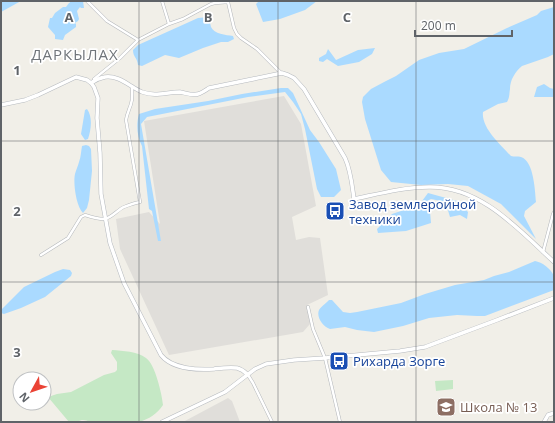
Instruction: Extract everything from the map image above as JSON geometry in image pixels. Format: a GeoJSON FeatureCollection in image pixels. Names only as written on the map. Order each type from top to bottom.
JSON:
{"type":"FeatureCollection","features":[{"type":"Feature","properties":{"kind":"main road"},"geometry":{"type":"LineString","coordinates":[[91,83],[100,78],[111,77],[118,79],[142,92],[155,95],[177,92],[194,95],[199,94],[209,88],[282,73],[288,75],[294,78],[304,89],[345,158],[350,174],[354,199],[417,187],[440,187],[461,192],[480,201],[503,216],[554,262]]}},
{"type":"Feature","properties":{"kind":"main road"},"geometry":{"type":"LineString","coordinates":[[1,105],[25,100],[76,77],[87,80],[91,83],[98,98],[97,118],[101,188],[110,243],[124,283],[161,355],[165,360],[174,365],[185,368],[235,368],[242,370],[247,374]]}},
{"type":"Feature","properties":{"kind":"main road"},"geometry":{"type":"LineString","coordinates":[[162,422],[225,392],[247,374],[266,364],[294,360],[400,351],[425,347],[554,298]]}},
{"type":"Feature","properties":{"kind":"main road"},"geometry":{"type":"LineString","coordinates":[[544,422],[548,415],[554,413]]}},
{"type":"Feature","properties":{"kind":"street"},"geometry":{"type":"LineString","coordinates":[[86,1],[107,21],[138,40]]}},
{"type":"Feature","properties":{"kind":"street"},"geometry":{"type":"LineString","coordinates":[[162,1],[169,24]]}},
{"type":"Feature","properties":{"kind":"street"},"geometry":{"type":"LineString","coordinates":[[91,83],[138,40],[211,4],[228,2],[234,28],[237,34],[257,49],[282,73]]}},
{"type":"Feature","properties":{"kind":"street"},"geometry":{"type":"LineString","coordinates":[[41,255],[68,238],[81,217],[85,215],[105,219],[124,207],[140,202],[126,120],[133,95],[132,86]]}},
{"type":"Feature","properties":{"kind":"street"},"geometry":{"type":"LineString","coordinates":[[543,252],[554,212]]}},
{"type":"Feature","properties":{"kind":"street"},"geometry":{"type":"LineString","coordinates":[[308,307],[313,329],[325,358],[340,422]]}},
{"type":"Feature","properties":{"kind":"street"},"geometry":{"type":"LineString","coordinates":[[247,374],[272,422]]}},
{"type":"Feature","properties":{"kind":"shaded area"},"geometry":{"type":"Polygon","coordinates":[[[284,96],[301,124],[316,206],[292,217],[296,240],[309,237],[320,238],[328,295],[307,305],[310,324],[303,332],[169,355],[120,249],[116,219],[149,212],[160,224],[144,121],[284,96]]]}},
{"type":"Feature","properties":{"kind":"shaded area"},"geometry":{"type":"Polygon","coordinates":[[[228,398],[232,401],[240,422],[183,422],[228,398]]]}},
{"type":"Feature","properties":{"kind":"green space"},"geometry":{"type":"Polygon","coordinates":[[[112,350],[130,352],[138,354],[149,361],[158,380],[163,405],[152,416],[139,422],[90,422],[81,420],[78,422],[69,422],[52,402],[52,396],[71,392],[104,375],[115,372],[117,370],[117,362],[111,353],[112,350]]]}},
{"type":"Feature","properties":{"kind":"green space"},"geometry":{"type":"Polygon","coordinates":[[[453,380],[453,389],[436,391],[435,381],[453,380]]]}},
{"type":"Feature","properties":{"kind":"water"},"geometry":{"type":"Polygon","coordinates":[[[1,1],[21,1],[1,12],[1,1]]]}},
{"type":"Feature","properties":{"kind":"water"},"geometry":{"type":"Polygon","coordinates":[[[69,1],[83,1],[84,8],[80,7],[77,11],[79,19],[75,23],[76,27],[65,35],[63,40],[55,39],[55,35],[48,27],[50,18],[52,18],[55,13],[63,7],[66,7],[70,3],[69,1]]]}},
{"type":"Feature","properties":{"kind":"water"},"geometry":{"type":"Polygon","coordinates":[[[259,1],[317,1],[305,10],[280,19],[263,22],[256,4],[259,1]]]}},
{"type":"Feature","properties":{"kind":"water"},"geometry":{"type":"Polygon","coordinates":[[[554,7],[554,54],[522,66],[512,79],[507,102],[498,104],[483,112],[485,124],[492,136],[511,156],[521,157],[529,164],[533,177],[536,202],[525,211],[524,216],[536,239],[501,204],[468,186],[448,184],[421,185],[391,182],[381,170],[365,119],[362,102],[363,97],[371,89],[396,76],[419,60],[439,53],[464,49],[537,15],[541,11],[554,7]]]}},
{"type":"Feature","properties":{"kind":"water"},"geometry":{"type":"Polygon","coordinates":[[[209,17],[211,27],[215,31],[220,34],[233,36],[234,39],[228,42],[221,42],[203,48],[179,58],[165,55],[142,66],[138,65],[133,50],[138,45],[198,18],[209,17]]]}},
{"type":"Feature","properties":{"kind":"water"},"geometry":{"type":"Polygon","coordinates":[[[375,48],[372,54],[359,62],[338,66],[327,59],[323,62],[319,61],[319,58],[326,54],[328,49],[336,60],[358,50],[375,48]]]}},
{"type":"Feature","properties":{"kind":"water"},"geometry":{"type":"Polygon","coordinates":[[[544,84],[554,89],[554,97],[534,97],[537,87],[544,84]]]}},
{"type":"Feature","properties":{"kind":"water"},"geometry":{"type":"Polygon","coordinates":[[[288,88],[293,93],[310,130],[336,169],[341,190],[334,197],[321,197],[317,189],[301,114],[285,92],[248,97],[147,117],[141,124],[161,241],[158,241],[152,211],[149,209],[142,146],[139,139],[138,130],[139,114],[155,109],[288,88]]]}},
{"type":"Feature","properties":{"kind":"water"},"geometry":{"type":"Polygon","coordinates":[[[87,109],[91,124],[88,139],[85,140],[81,134],[85,110],[87,109]]]}},
{"type":"Feature","properties":{"kind":"water"},"geometry":{"type":"Polygon","coordinates":[[[86,145],[91,149],[92,171],[89,200],[87,208],[83,213],[77,200],[74,178],[82,146],[86,145]]]}},
{"type":"Feature","properties":{"kind":"water"},"geometry":{"type":"Polygon","coordinates":[[[428,193],[457,201],[468,212],[467,219],[460,215],[450,217],[443,202],[431,199],[429,200],[431,223],[406,231],[378,233],[377,229],[392,214],[419,205],[428,193]]]}},
{"type":"Feature","properties":{"kind":"water"},"geometry":{"type":"Polygon","coordinates":[[[535,261],[549,268],[553,273],[554,290],[485,316],[457,315],[429,318],[403,326],[374,332],[345,327],[330,329],[323,324],[318,316],[319,310],[329,300],[332,300],[343,312],[357,312],[401,303],[455,285],[484,280],[509,272],[535,261]]]}},
{"type":"Feature","properties":{"kind":"water"},"geometry":{"type":"Polygon","coordinates":[[[63,269],[70,270],[72,273],[71,276],[45,297],[21,308],[4,314],[1,313],[1,310],[24,287],[63,269]]]}},
{"type":"Feature","properties":{"kind":"place","name":"Завод землеройной техники"},"geometry":{"type":"Point","coordinates":[335,211]}},
{"type":"Feature","properties":{"kind":"place","name":"Рихарда Зорге"},"geometry":{"type":"Point","coordinates":[339,361]}},
{"type":"Feature","properties":{"kind":"place","name":"Школа № 13"},"geometry":{"type":"Point","coordinates":[446,407]}},
{"type":"Feature","properties":{"kind":"district","name":"ДАРКЫЛАХ"},"geometry":{"type":"Point","coordinates":[75,54]}}]}
